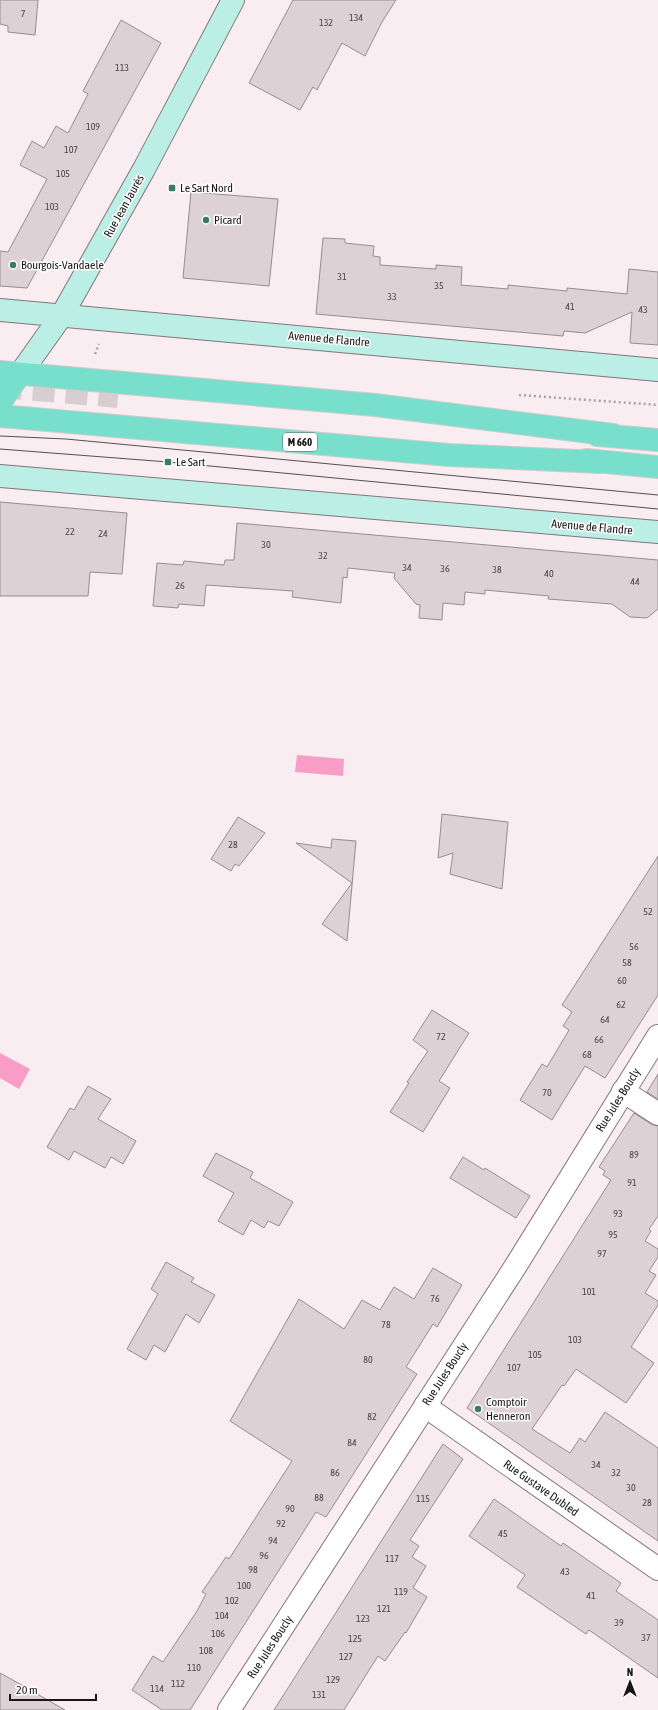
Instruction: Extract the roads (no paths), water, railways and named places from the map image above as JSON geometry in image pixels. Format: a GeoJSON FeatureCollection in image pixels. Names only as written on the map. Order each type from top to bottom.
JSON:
{"type":"FeatureCollection","features":[{"type":"Feature","properties":{"kind":"main road","name":"Rue Jean Jaurès"},"geometry":{"type":"LineString","coordinates":[[0,403],[10,373]]}},
{"type":"Feature","properties":{"kind":"main road","name":"M 660"},"geometry":{"type":"LineString","coordinates":[[10,373],[375,406],[613,436]]}},
{"type":"Feature","properties":{"kind":"main road","name":"M 660"},"geometry":{"type":"LineString","coordinates":[[600,462],[117,404],[658,440]]}},
{"type":"Feature","properties":{"kind":"main road","name":"M 660"},"geometry":{"type":"LineString","coordinates":[[0,416],[441,454],[600,462],[658,467]]}},
{"type":"Feature","properties":{"kind":"street","name":"Rue Jean Jaurès"},"geometry":{"type":"LineString","coordinates":[[10,373],[62,315],[144,169],[233,0]]}},
{"type":"Feature","properties":{"kind":"street","name":"Avenue de Flandre"},"geometry":{"type":"LineString","coordinates":[[0,310],[658,370]]}},
{"type":"Feature","properties":{"kind":"street","name":"Avenue de Flandre"},"geometry":{"type":"LineString","coordinates":[[0,476],[658,532]]}},
{"type":"Feature","properties":{"kind":"street","name":"Rue Jules Boucly"},"geometry":{"type":"LineString","coordinates":[[229,1710],[515,1267],[658,1036]]}},
{"type":"Feature","properties":{"kind":"street"},"geometry":{"type":"LineString","coordinates":[[623,1091],[658,1114]]}},
{"type":"Feature","properties":{"kind":"street","name":"Rue Gustave Dubled"},"geometry":{"type":"LineString","coordinates":[[425,1406],[658,1569]]}},
{"type":"Feature","properties":{"kind":"tunnel"},"geometry":{"type":"LineString","coordinates":[[0,387],[118,397]]}},
{"type":"Feature","properties":{"kind":"tram line"},"geometry":{"type":"LineString","coordinates":[[0,436],[66,439],[658,495]]}},
{"type":"Feature","properties":{"kind":"tram line"},"geometry":{"type":"LineString","coordinates":[[0,449],[168,462],[658,509]]}},
{"type":"Feature","properties":{"kind":"place","name":"Le Sart Nord"},"geometry":{"type":"Point","coordinates":[172,188]}},
{"type":"Feature","properties":{"kind":"place","name":"Picard"},"geometry":{"type":"Point","coordinates":[206,220]}},
{"type":"Feature","properties":{"kind":"place","name":"Bourgois-Vandaele"},"geometry":{"type":"Point","coordinates":[13,265]}},
{"type":"Feature","properties":{"kind":"place","name":"Le Sart"},"geometry":{"type":"Point","coordinates":[168,462]}},
{"type":"Feature","properties":{"kind":"place","name":"Comptoir Henneron"},"geometry":{"type":"Point","coordinates":[478,1409]}}]}
